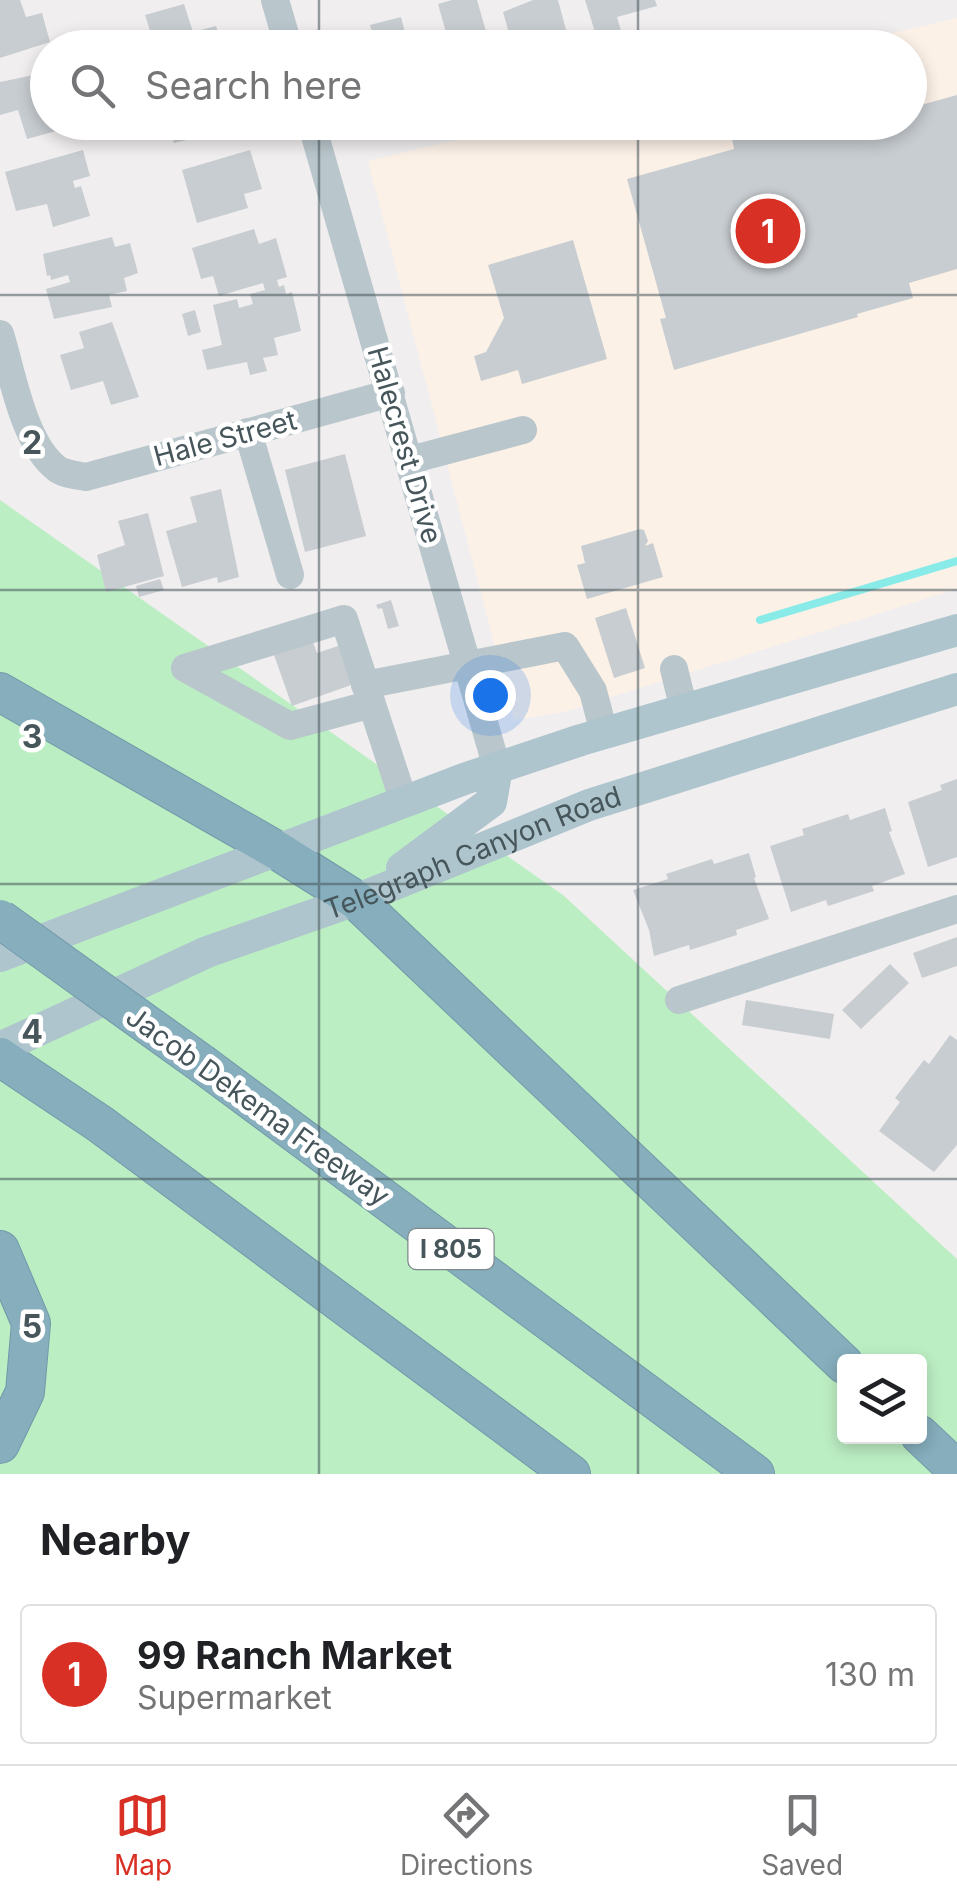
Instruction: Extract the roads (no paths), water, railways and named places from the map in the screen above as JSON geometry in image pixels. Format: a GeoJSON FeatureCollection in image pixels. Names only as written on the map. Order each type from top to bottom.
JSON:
{"type":"FeatureCollection","features":[{"type":"Feature","properties":{"kind":"highway"},"geometry":{"type":"LineString","coordinates":[[0,692],[363,896],[837,1357]]}},
{"type":"Feature","properties":{"kind":"highway","name":"Jacob Dekema Freeway"},"geometry":{"type":"LineString","coordinates":[[0,918],[755,1474]]}},
{"type":"Feature","properties":{"kind":"highway"},"geometry":{"type":"LineString","coordinates":[[0,1056],[100,1124],[572,1474]]}},
{"type":"Feature","properties":{"kind":"highway"},"geometry":{"type":"LineString","coordinates":[[0,1250],[31,1323],[25,1392],[0,1444]]}},
{"type":"Feature","properties":{"kind":"highway"},"geometry":{"type":"LineString","coordinates":[[927,1442],[957,1470]]}},
{"type":"Feature","properties":{"kind":"main road"},"geometry":{"type":"LineString","coordinates":[[0,956],[497,768],[957,630]]}},
{"type":"Feature","properties":{"kind":"main road","name":"Telegraph Canyon Road"},"geometry":{"type":"LineString","coordinates":[[0,1048],[207,952],[363,896],[589,806],[957,689]]}},
{"type":"Feature","properties":{"kind":"main road"},"geometry":{"type":"LineString","coordinates":[[363,896],[491,802],[497,768]]}},
{"type":"Feature","properties":{"kind":"street"},"geometry":{"type":"LineString","coordinates":[[275,0],[284,30]]}},
{"type":"Feature","properties":{"kind":"street","name":"Halecrest Drive"},"geometry":{"type":"LineString","coordinates":[[316,140],[497,768]]}},
{"type":"Feature","properties":{"kind":"street","name":"Hale Street"},"geometry":{"type":"LineString","coordinates":[[0,334],[25,418],[40,452],[58,471],[86,477],[391,394]]}},
{"type":"Feature","properties":{"kind":"street"},"geometry":{"type":"LineString","coordinates":[[410,460],[523,430]]}},
{"type":"Feature","properties":{"kind":"street"},"geometry":{"type":"LineString","coordinates":[[248,432],[290,575]]}},
{"type":"Feature","properties":{"kind":"street"},"geometry":{"type":"LineString","coordinates":[[404,802],[369,695],[344,619],[185,668],[290,726],[369,695],[470,666],[565,646],[593,692],[604,733]]}},
{"type":"Feature","properties":{"kind":"street"},"geometry":{"type":"LineString","coordinates":[[674,669],[684,710]]}},
{"type":"Feature","properties":{"kind":"street"},"geometry":{"type":"LineString","coordinates":[[679,1000],[957,909]]}},
{"type":"Feature","properties":{"kind":"waterway"},"geometry":{"type":"LineString","coordinates":[[760,620],[957,561]]}},
{"type":"Feature","properties":{"kind":"place","name":"99 Ranch Market"},"geometry":{"type":"Point","coordinates":[768,231]}}]}
